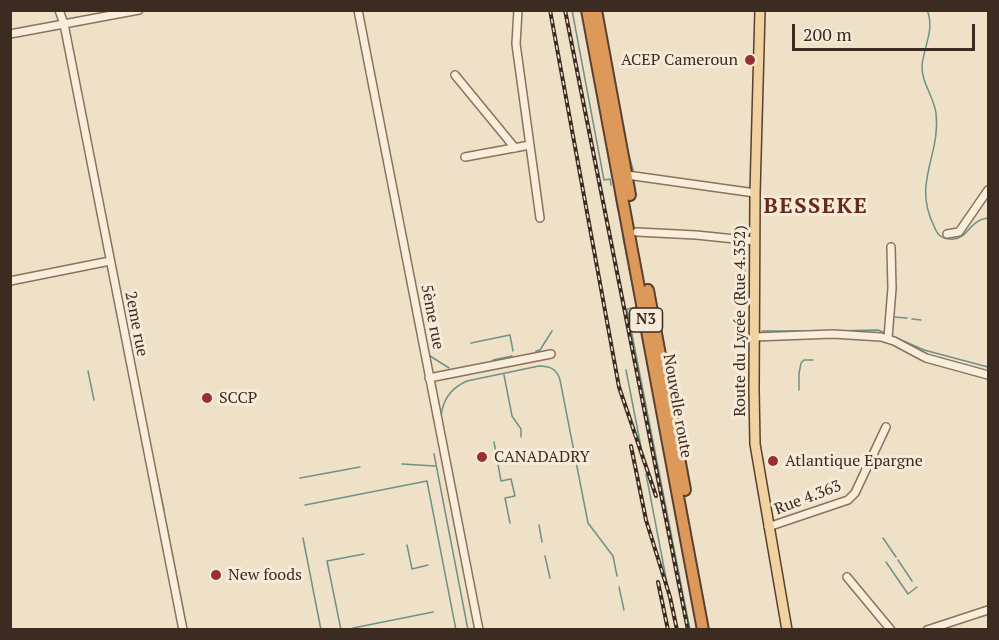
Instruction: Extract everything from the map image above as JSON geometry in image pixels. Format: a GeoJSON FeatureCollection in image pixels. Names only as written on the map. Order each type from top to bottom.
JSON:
{"type":"FeatureCollection","features":[{"type":"Feature","properties":{"kind":"highway","name":"Nouvelle route"},"geometry":{"type":"LineString","coordinates":[[587,10],[639,258],[710,630]]}},
{"type":"Feature","properties":{"kind":"highway","name":"Nouvelle route"},"geometry":{"type":"LineString","coordinates":[[596,10],[637,232],[639,258],[703,630]]}},
{"type":"Feature","properties":{"kind":"main road","name":"Route du Lycée (Rue 4.352)"},"geometry":{"type":"LineString","coordinates":[[760,10],[755,193],[755,444],[787,630]]}},
{"type":"Feature","properties":{"kind":"street","name":"2eme rue"},"geometry":{"type":"LineString","coordinates":[[59,10],[64,24],[183,630]]}},
{"type":"Feature","properties":{"kind":"street"},"geometry":{"type":"LineString","coordinates":[[10,34],[139,10]]}},
{"type":"Feature","properties":{"kind":"street","name":"5ème rue"},"geometry":{"type":"LineString","coordinates":[[358,10],[479,630]]}},
{"type":"Feature","properties":{"kind":"street"},"geometry":{"type":"LineString","coordinates":[[518,10],[516,44],[540,218]]}},
{"type":"Feature","properties":{"kind":"street"},"geometry":{"type":"LineString","coordinates":[[455,75],[515,148]]}},
{"type":"Feature","properties":{"kind":"street"},"geometry":{"type":"LineString","coordinates":[[465,157],[530,145]]}},
{"type":"Feature","properties":{"kind":"street"},"geometry":{"type":"LineString","coordinates":[[627,176],[755,193]]}},
{"type":"Feature","properties":{"kind":"street"},"geometry":{"type":"LineString","coordinates":[[947,234],[958,232],[988,190]]}},
{"type":"Feature","properties":{"kind":"street"},"geometry":{"type":"LineString","coordinates":[[637,232],[755,241]]}},
{"type":"Feature","properties":{"kind":"street"},"geometry":{"type":"LineString","coordinates":[[888,338],[892,288],[891,247]]}},
{"type":"Feature","properties":{"kind":"street"},"geometry":{"type":"LineString","coordinates":[[10,281],[110,261]]}},
{"type":"Feature","properties":{"kind":"street"},"geometry":{"type":"LineString","coordinates":[[754,338],[833,334],[888,338],[926,358],[988,375]]}},
{"type":"Feature","properties":{"kind":"street"},"geometry":{"type":"LineString","coordinates":[[429,378],[551,354]]}},
{"type":"Feature","properties":{"kind":"street","name":"Rue 4.363"},"geometry":{"type":"LineString","coordinates":[[768,527],[848,500],[855,493],[886,428]]}},
{"type":"Feature","properties":{"kind":"street"},"geometry":{"type":"LineString","coordinates":[[847,577],[891,630]]}},
{"type":"Feature","properties":{"kind":"street"},"geometry":{"type":"LineString","coordinates":[[927,630],[988,610]]}},
{"type":"Feature","properties":{"kind":"waterway"},"geometry":{"type":"LineString","coordinates":[[572,10],[604,180],[610,179],[611,185]]}},
{"type":"Feature","properties":{"kind":"waterway"},"geometry":{"type":"LineString","coordinates":[[927,10],[930,24],[922,71],[936,113],[935,143],[926,182],[928,210],[936,231],[947,239],[961,237],[976,222],[988,218]]}},
{"type":"Feature","properties":{"kind":"waterway"},"geometry":{"type":"LineString","coordinates":[[628,152],[634,173]]}},
{"type":"Feature","properties":{"kind":"waterway"},"geometry":{"type":"LineString","coordinates":[[615,194],[618,210]]}},
{"type":"Feature","properties":{"kind":"waterway"},"geometry":{"type":"LineString","coordinates":[[623,237],[637,307],[627,309],[690,630]]}},
{"type":"Feature","properties":{"kind":"waterway"},"geometry":{"type":"LineString","coordinates":[[744,289],[745,258]]}},
{"type":"Feature","properties":{"kind":"waterway"},"geometry":{"type":"LineString","coordinates":[[744,308],[745,293]]}},
{"type":"Feature","properties":{"kind":"waterway"},"geometry":{"type":"LineString","coordinates":[[744,311],[744,339]]}},
{"type":"Feature","properties":{"kind":"waterway"},"geometry":{"type":"LineString","coordinates":[[893,317],[907,318]]}},
{"type":"Feature","properties":{"kind":"waterway"},"geometry":{"type":"LineString","coordinates":[[912,319],[921,320]]}},
{"type":"Feature","properties":{"kind":"waterway"},"geometry":{"type":"LineString","coordinates":[[833,331],[878,330],[885,333]]}},
{"type":"Feature","properties":{"kind":"waterway"},"geometry":{"type":"LineString","coordinates":[[536,353],[552,331]]}},
{"type":"Feature","properties":{"kind":"waterway"},"geometry":{"type":"LineString","coordinates":[[762,331],[810,331]]}},
{"type":"Feature","properties":{"kind":"waterway"},"geometry":{"type":"LineString","coordinates":[[812,331],[820,331]]}},
{"type":"Feature","properties":{"kind":"waterway"},"geometry":{"type":"LineString","coordinates":[[471,343],[510,335],[513,351]]}},
{"type":"Feature","properties":{"kind":"waterway"},"geometry":{"type":"LineString","coordinates":[[892,336],[924,350],[988,367]]}},
{"type":"Feature","properties":{"kind":"waterway"},"geometry":{"type":"LineString","coordinates":[[427,354],[449,368]]}},
{"type":"Feature","properties":{"kind":"waterway"},"geometry":{"type":"LineString","coordinates":[[493,360],[512,356]]}},
{"type":"Feature","properties":{"kind":"waterway"},"geometry":{"type":"LineString","coordinates":[[799,390],[801,363],[804,360],[813,360]]}},
{"type":"Feature","properties":{"kind":"waterway"},"geometry":{"type":"LineString","coordinates":[[441,418],[448,395],[467,381],[539,366],[555,371],[560,380],[588,523],[613,556],[617,576]]}},
{"type":"Feature","properties":{"kind":"waterway"},"geometry":{"type":"LineString","coordinates":[[626,370],[641,447]]}},
{"type":"Feature","properties":{"kind":"waterway"},"geometry":{"type":"LineString","coordinates":[[88,371],[94,400]]}},
{"type":"Feature","properties":{"kind":"waterway"},"geometry":{"type":"LineString","coordinates":[[504,375],[512,416],[521,429],[521,437]]}},
{"type":"Feature","properties":{"kind":"waterway"},"geometry":{"type":"LineString","coordinates":[[494,442],[501,481],[511,479],[515,496],[505,498],[510,523]]}},
{"type":"Feature","properties":{"kind":"waterway"},"geometry":{"type":"LineString","coordinates":[[434,454],[468,630]]}},
{"type":"Feature","properties":{"kind":"waterway"},"geometry":{"type":"LineString","coordinates":[[402,464],[435,466]]}},
{"type":"Feature","properties":{"kind":"waterway"},"geometry":{"type":"LineString","coordinates":[[300,478],[360,467]]}},
{"type":"Feature","properties":{"kind":"waterway"},"geometry":{"type":"LineString","coordinates":[[156,473],[164,510]]}},
{"type":"Feature","properties":{"kind":"waterway"},"geometry":{"type":"LineString","coordinates":[[646,474],[676,630]]}},
{"type":"Feature","properties":{"kind":"waterway"},"geometry":{"type":"LineString","coordinates":[[305,505],[427,481],[456,630]]}},
{"type":"Feature","properties":{"kind":"waterway"},"geometry":{"type":"LineString","coordinates":[[166,522],[187,630]]}},
{"type":"Feature","properties":{"kind":"waterway"},"geometry":{"type":"LineString","coordinates":[[539,525],[542,542]]}},
{"type":"Feature","properties":{"kind":"waterway"},"geometry":{"type":"LineString","coordinates":[[303,538],[321,630]]}},
{"type":"Feature","properties":{"kind":"waterway"},"geometry":{"type":"LineString","coordinates":[[883,538],[896,557]]}},
{"type":"Feature","properties":{"kind":"waterway"},"geometry":{"type":"LineString","coordinates":[[407,545],[412,569],[428,565]]}},
{"type":"Feature","properties":{"kind":"waterway"},"geometry":{"type":"LineString","coordinates":[[341,630],[327,561],[364,554]]}},
{"type":"Feature","properties":{"kind":"waterway"},"geometry":{"type":"LineString","coordinates":[[545,556],[550,578]]}},
{"type":"Feature","properties":{"kind":"waterway"},"geometry":{"type":"LineString","coordinates":[[898,560],[912,581]]}},
{"type":"Feature","properties":{"kind":"waterway"},"geometry":{"type":"LineString","coordinates":[[886,562],[908,594],[917,587]]}},
{"type":"Feature","properties":{"kind":"waterway"},"geometry":{"type":"LineString","coordinates":[[619,587],[624,610]]}},
{"type":"Feature","properties":{"kind":"waterway"},"geometry":{"type":"LineString","coordinates":[[353,628],[433,612]]}},
{"type":"Feature","properties":{"kind":"railway"},"geometry":{"type":"LineString","coordinates":[[550,10],[619,387],[656,496]]}},
{"type":"Feature","properties":{"kind":"railway"},"geometry":{"type":"LineString","coordinates":[[565,10],[688,630]]}},
{"type":"Feature","properties":{"kind":"railway"},"geometry":{"type":"LineString","coordinates":[[631,446],[646,520],[670,597],[677,630]]}},
{"type":"Feature","properties":{"kind":"railway"},"geometry":{"type":"LineString","coordinates":[[658,582],[668,630]]}},
{"type":"Feature","properties":{"kind":"place","name":"ACEP Cameroun"},"geometry":{"type":"Point","coordinates":[750,60]}},
{"type":"Feature","properties":{"kind":"place","name":"SCCP"},"geometry":{"type":"Point","coordinates":[207,398]}},
{"type":"Feature","properties":{"kind":"place","name":"CANADADRY"},"geometry":{"type":"Point","coordinates":[482,457]}},
{"type":"Feature","properties":{"kind":"place","name":"Atlantique Epargne"},"geometry":{"type":"Point","coordinates":[773,461]}},
{"type":"Feature","properties":{"kind":"place","name":"New foods"},"geometry":{"type":"Point","coordinates":[216,575]}},
{"type":"Feature","properties":{"kind":"district","name":"BESSEKE"},"geometry":{"type":"Point","coordinates":[816,207]}}]}
